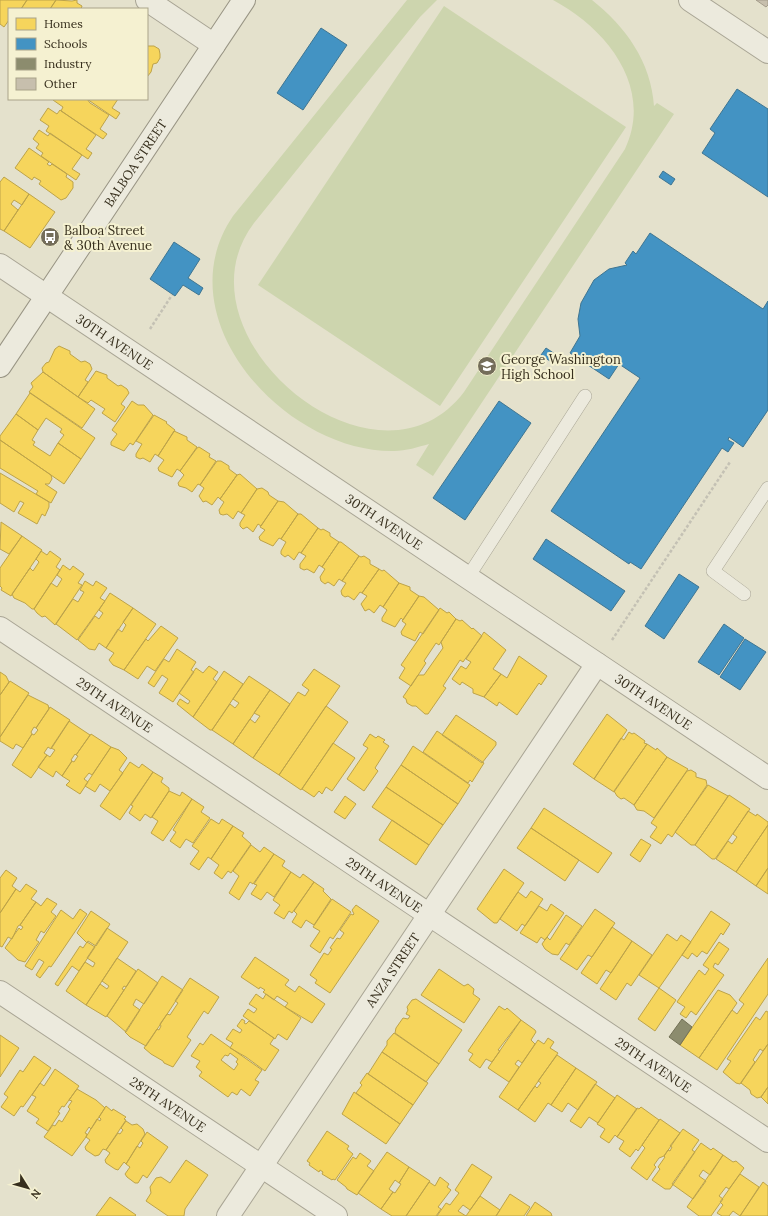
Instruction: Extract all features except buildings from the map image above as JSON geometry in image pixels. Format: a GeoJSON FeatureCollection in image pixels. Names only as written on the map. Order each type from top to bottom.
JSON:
{"type":"FeatureCollection","features":[{"type":"Feature","properties":{"kind":"street"},"geometry":{"type":"LineString","coordinates":[[147,0],[214,45]]}},
{"type":"Feature","properties":{"kind":"street","name":"BALBOA STREET"},"geometry":{"type":"LineString","coordinates":[[0,366],[244,0]]}},
{"type":"Feature","properties":{"kind":"street"},"geometry":{"type":"LineString","coordinates":[[690,0],[768,52]]}},
{"type":"Feature","properties":{"kind":"street","name":"30TH AVENUE"},"geometry":{"type":"LineString","coordinates":[[0,265],[768,778]]}},
{"type":"Feature","properties":{"kind":"street","name":"29TH AVENUE"},"geometry":{"type":"LineString","coordinates":[[0,628],[768,1141]]}},
{"type":"Feature","properties":{"kind":"street","name":"ANZA STREET"},"geometry":{"type":"LineString","coordinates":[[228,1216],[597,664]]}},
{"type":"Feature","properties":{"kind":"street","name":"28TH AVENUE"},"geometry":{"type":"LineString","coordinates":[[0,992],[336,1216]]}},
{"type":"Feature","properties":{"kind":"lane"},"geometry":{"type":"LineString","coordinates":[[468,577],[585,396]]}},
{"type":"Feature","properties":{"kind":"lane"},"geometry":{"type":"LineString","coordinates":[[744,594],[713,571],[768,488]]}},
{"type":"Feature","properties":{"kind":"path"},"geometry":{"type":"LineString","coordinates":[[150,329],[172,295]]}},
{"type":"Feature","properties":{"kind":"path"},"geometry":{"type":"LineString","coordinates":[[612,640],[730,462]]}},
{"type":"Feature","properties":{"kind":"green space"},"geometry":{"type":"Polygon","coordinates":[[[407,0],[437,0],[420,17],[254,223],[235,267],[239,313],[260,356],[294,393],[336,419],[382,430],[426,423],[464,392],[625,149],[632,126],[633,104],[629,82],[620,62],[607,43],[591,26],[553,0],[592,0],[616,22],[635,47],[642,60],[652,90],[654,106],[657,103],[674,114],[433,476],[416,465],[429,444],[407,450],[394,451],[353,446],[313,430],[277,405],[247,373],[225,336],[213,296],[215,256],[233,216],[407,0]]]}},
{"type":"Feature","properties":{"kind":"green space"},"geometry":{"type":"Polygon","coordinates":[[[444,6],[626,127],[440,406],[258,285],[444,6]]]}},
{"type":"Feature","properties":{"kind":"place","name":"Balboa Street & 30th Avenue"},"geometry":{"type":"Point","coordinates":[50,237]}},
{"type":"Feature","properties":{"kind":"place","name":"George Washington High School"},"geometry":{"type":"Point","coordinates":[487,366]}}]}
